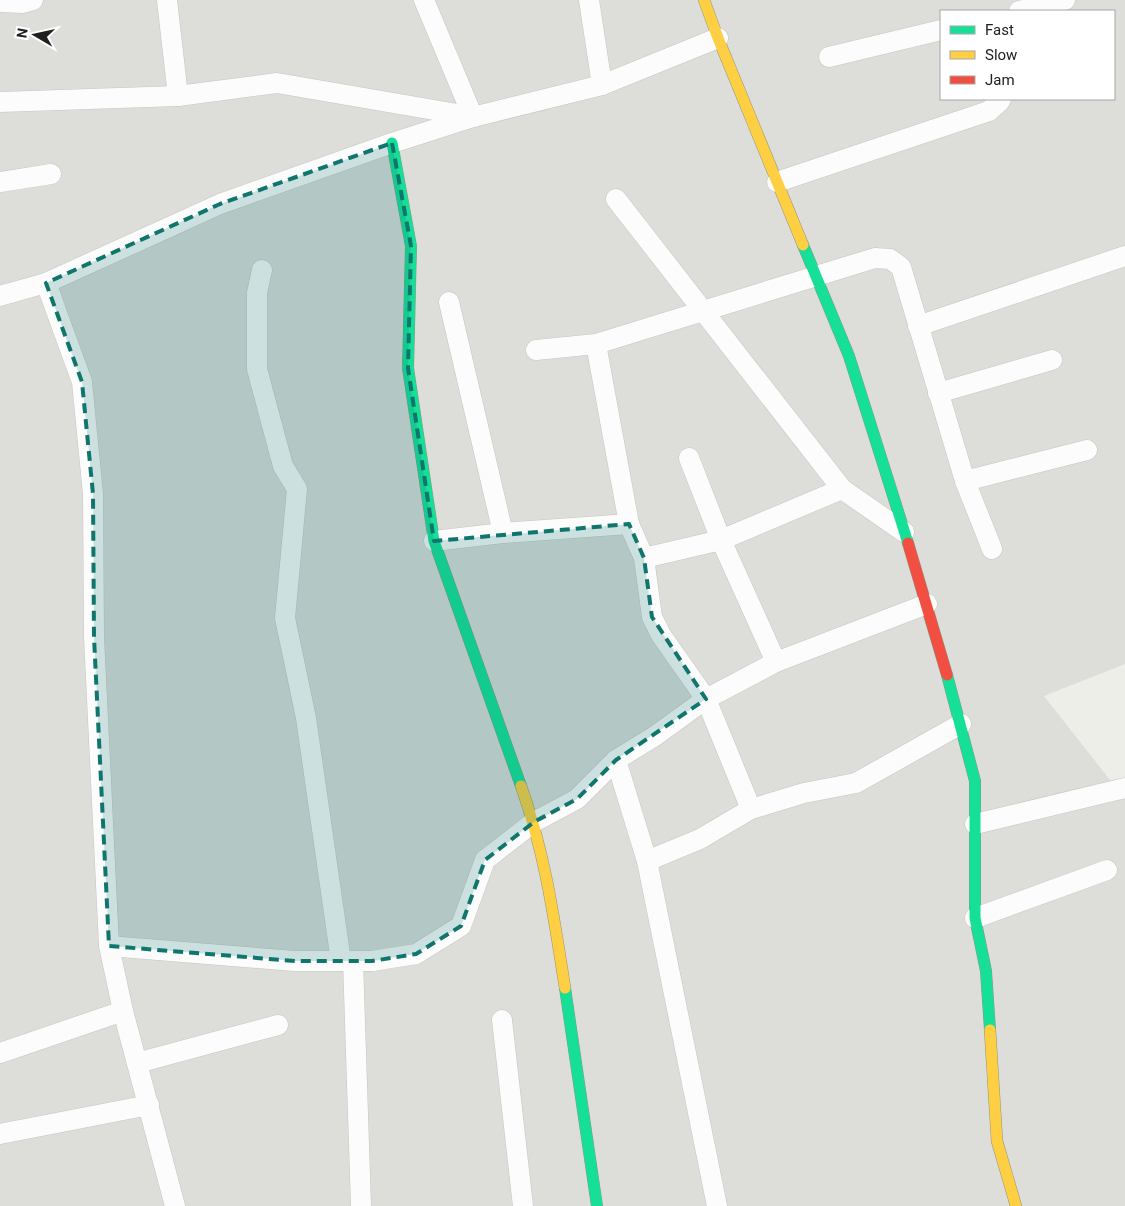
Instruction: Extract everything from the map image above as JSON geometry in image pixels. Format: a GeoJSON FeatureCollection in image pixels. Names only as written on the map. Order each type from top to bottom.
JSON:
{"type":"FeatureCollection","features":[{"type":"Feature","properties":{"kind":"street"},"geometry":{"type":"LineString","coordinates":[[0,2],[22,3],[33,0]]}},
{"type":"Feature","properties":{"kind":"street"},"geometry":{"type":"LineString","coordinates":[[167,0],[178,96]]}},
{"type":"Feature","properties":{"kind":"street"},"geometry":{"type":"LineString","coordinates":[[424,0],[473,117]]}},
{"type":"Feature","properties":{"kind":"street"},"geometry":{"type":"LineString","coordinates":[[589,0],[602,85]]}},
{"type":"Feature","properties":{"kind":"street"},"geometry":{"type":"LineString","coordinates":[[704,0],[849,356],[927,604],[961,724],[975,781],[975,918],[986,971],[997,1141],[1016,1206]]}},
{"type":"Feature","properties":{"kind":"street"},"geometry":{"type":"LineString","coordinates":[[1023,10],[1065,0]]}},
{"type":"Feature","properties":{"kind":"street"},"geometry":{"type":"LineString","coordinates":[[829,57],[940,30]]}},
{"type":"Feature","properties":{"kind":"street"},"geometry":{"type":"LineString","coordinates":[[0,296],[46,283],[220,204],[392,143],[473,117],[602,85],[718,38]]}},
{"type":"Feature","properties":{"kind":"street"},"geometry":{"type":"LineString","coordinates":[[0,102],[178,96],[277,83],[473,117]]}},
{"type":"Feature","properties":{"kind":"street"},"geometry":{"type":"LineString","coordinates":[[777,182],[989,111],[1000,100]]}},
{"type":"Feature","properties":{"kind":"street"},"geometry":{"type":"LineString","coordinates":[[392,143],[411,246],[408,368],[434,542],[534,822],[551,896],[597,1206]]}},
{"type":"Feature","properties":{"kind":"street"},"geometry":{"type":"LineString","coordinates":[[0,182],[51,174]]}},
{"type":"Feature","properties":{"kind":"street"},"geometry":{"type":"LineString","coordinates":[[616,199],[842,489],[904,532]]}},
{"type":"Feature","properties":{"kind":"street"},"geometry":{"type":"LineString","coordinates":[[918,326],[1125,256]]}},
{"type":"Feature","properties":{"kind":"street"},"geometry":{"type":"LineString","coordinates":[[536,350],[596,344],[875,258],[890,259],[901,268],[965,481],[992,549]]}},
{"type":"Feature","properties":{"kind":"street"},"geometry":{"type":"LineString","coordinates":[[262,270],[257,293],[257,369],[283,466],[297,490],[285,618],[306,718],[347,961],[361,1206]]}},
{"type":"Feature","properties":{"kind":"street"},"geometry":{"type":"LineString","coordinates":[[46,283],[82,382],[93,494],[94,637],[109,946],[175,1206]]}},
{"type":"Feature","properties":{"kind":"street"},"geometry":{"type":"LineString","coordinates":[[449,302],[503,533]]}},
{"type":"Feature","properties":{"kind":"street"},"geometry":{"type":"LineString","coordinates":[[596,344],[630,524],[644,558],[652,617],[661,635],[706,699],[751,809]]}},
{"type":"Feature","properties":{"kind":"street"},"geometry":{"type":"LineString","coordinates":[[938,393],[1052,360]]}},
{"type":"Feature","properties":{"kind":"street"},"geometry":{"type":"LineString","coordinates":[[965,481],[1087,450]]}},
{"type":"Feature","properties":{"kind":"street"},"geometry":{"type":"LineString","coordinates":[[689,458],[721,540],[776,662]]}},
{"type":"Feature","properties":{"kind":"street"},"geometry":{"type":"LineString","coordinates":[[644,558],[721,540],[842,489]]}},
{"type":"Feature","properties":{"kind":"street"},"geometry":{"type":"LineString","coordinates":[[434,542],[503,533],[630,524]]}},
{"type":"Feature","properties":{"kind":"street"},"geometry":{"type":"LineString","coordinates":[[109,946],[295,961],[372,961],[416,954],[461,926],[485,860],[534,822],[576,799],[616,760],[656,736],[706,699],[776,662],[927,604]]}},
{"type":"Feature","properties":{"kind":"street"},"geometry":{"type":"LineString","coordinates":[[647,861],[700,839],[751,809],[804,793],[856,783],[961,724]]}},
{"type":"Feature","properties":{"kind":"street"},"geometry":{"type":"LineString","coordinates":[[616,760],[647,861],[717,1206]]}},
{"type":"Feature","properties":{"kind":"street"},"geometry":{"type":"LineString","coordinates":[[975,824],[1125,788]]}},
{"type":"Feature","properties":{"kind":"street"},"geometry":{"type":"LineString","coordinates":[[975,918],[1106,870]]}},
{"type":"Feature","properties":{"kind":"street"},"geometry":{"type":"LineString","coordinates":[[0,1053],[124,1011]]}},
{"type":"Feature","properties":{"kind":"street"},"geometry":{"type":"LineString","coordinates":[[502,1020],[523,1206]]}},
{"type":"Feature","properties":{"kind":"street"},"geometry":{"type":"LineString","coordinates":[[138,1063],[278,1025]]}},
{"type":"Feature","properties":{"kind":"street"},"geometry":{"type":"LineString","coordinates":[[0,1134],[149,1105]]}},
{"type":"Feature","properties":{"kind":"highlighted area"},"geometry":{"type":"Polygon","coordinates":[[[392,143],[411,246],[408,368],[434,541],[629,524],[644,558],[652,617],[706,699],[616,760],[577,799],[534,822],[485,860],[461,926],[416,954],[372,961],[295,961],[109,946],[94,637],[93,494],[82,382],[46,283],[220,204],[392,143]]]}},
{"type":"Feature","properties":{"kind":"shaded area"},"geometry":{"type":"Polygon","coordinates":[[[0,0],[1125,0],[1125,664],[1044,696],[1125,799],[1125,1206],[0,1206],[0,0]]]}},
{"type":"Feature","properties":{"kind":"traffic: fast"},"geometry":{"type":"LineString","coordinates":[[392,143],[411,246],[408,368],[434,541],[521,786]]}},
{"type":"Feature","properties":{"kind":"traffic: fast"},"geometry":{"type":"LineString","coordinates":[[803,245],[849,356],[908,543]]}},
{"type":"Feature","properties":{"kind":"traffic: fast"},"geometry":{"type":"LineString","coordinates":[[947,675],[975,781],[975,918],[986,971],[990,1030]]}},
{"type":"Feature","properties":{"kind":"traffic: fast"},"geometry":{"type":"LineString","coordinates":[[565,988],[597,1206]]}},
{"type":"Feature","properties":{"kind":"traffic: slow"},"geometry":{"type":"LineString","coordinates":[[704,0],[803,245]]}},
{"type":"Feature","properties":{"kind":"traffic: slow"},"geometry":{"type":"LineString","coordinates":[[521,786],[543,861],[565,988]]}},
{"type":"Feature","properties":{"kind":"traffic: slow"},"geometry":{"type":"LineString","coordinates":[[990,1030],[997,1141],[1016,1206]]}},
{"type":"Feature","properties":{"kind":"traffic: jam"},"geometry":{"type":"LineString","coordinates":[[908,543],[947,675]]}}]}
